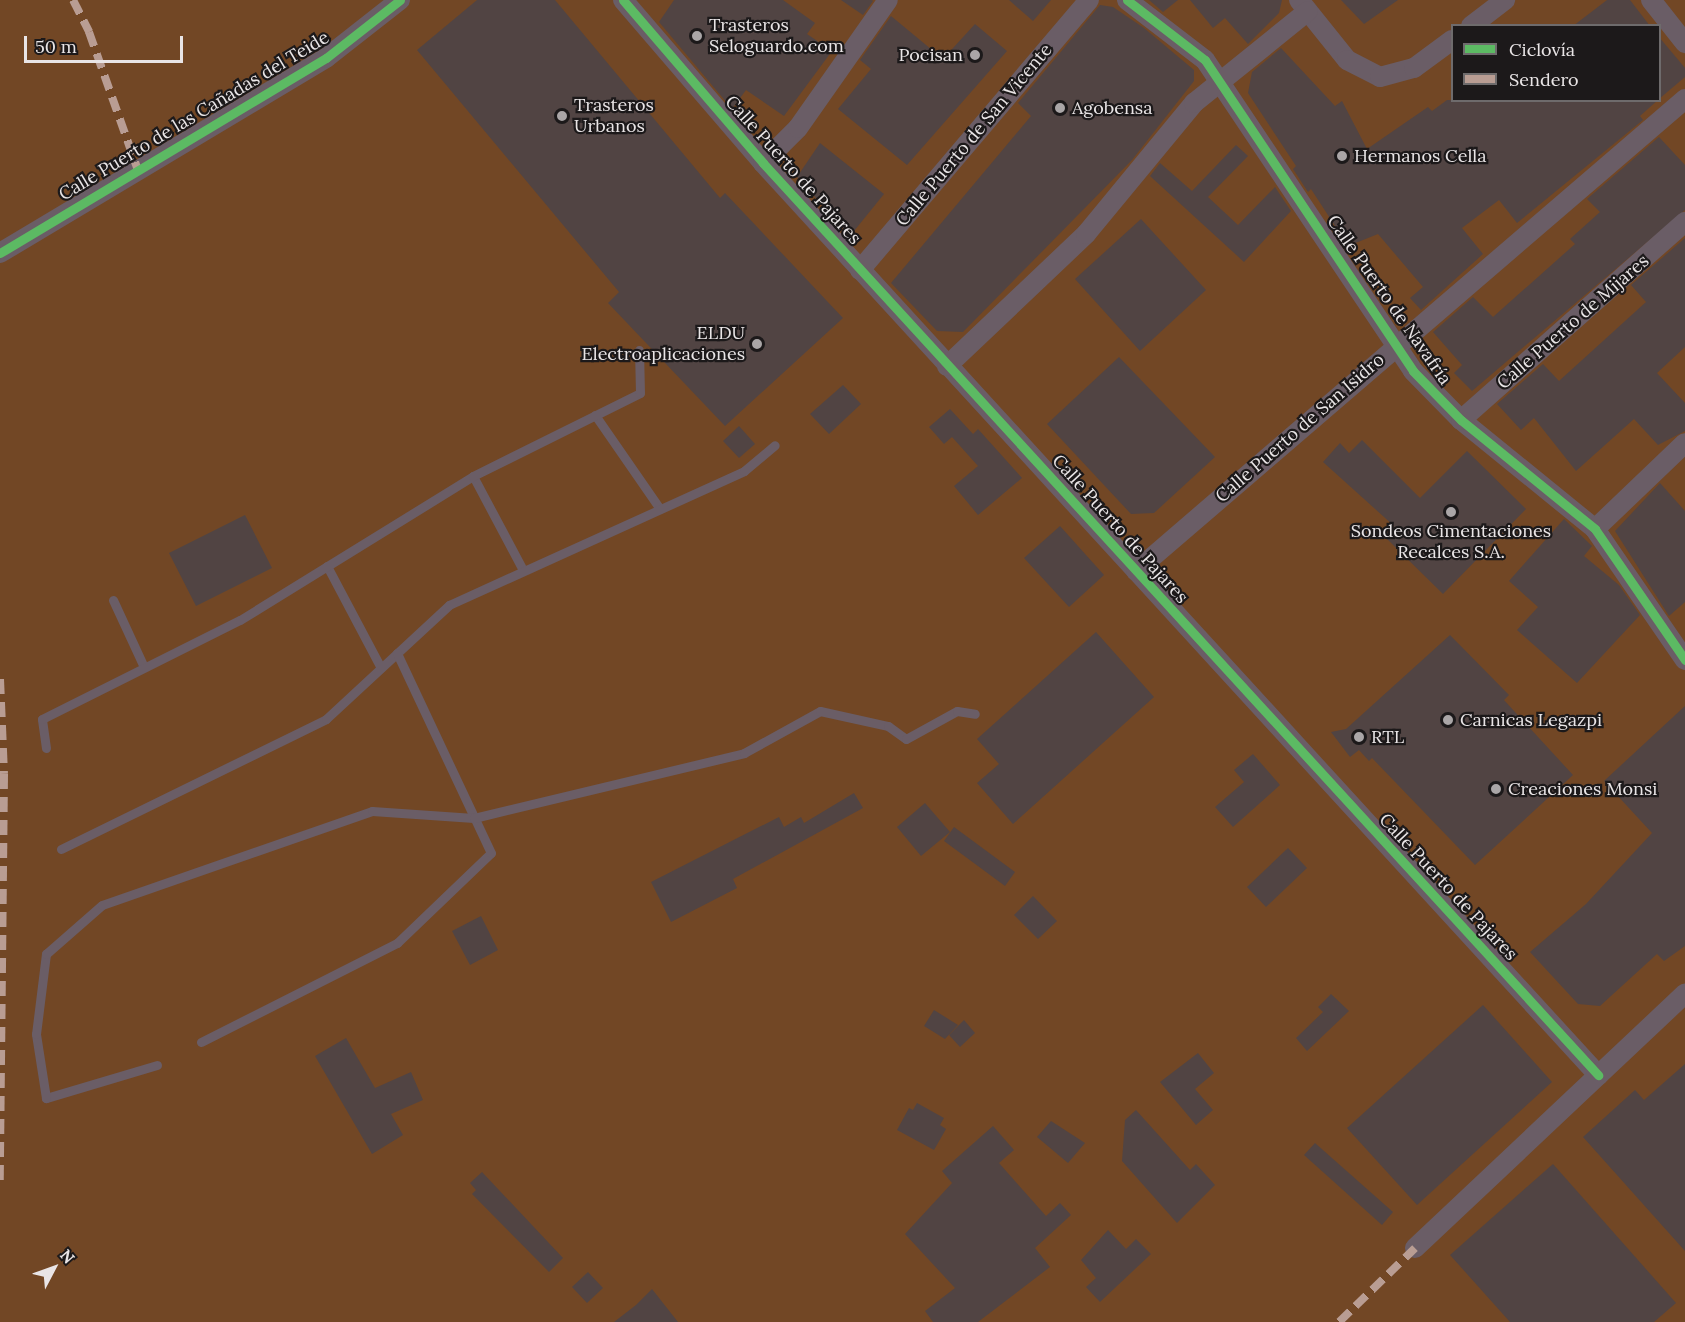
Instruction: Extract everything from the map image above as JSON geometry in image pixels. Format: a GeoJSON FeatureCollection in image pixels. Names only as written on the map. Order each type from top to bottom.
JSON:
{"type":"FeatureCollection","features":[{"type":"Feature","properties":{"kind":"street","name":"Calle Puerto de las Cañadas del Teide"},"geometry":{"type":"LineString","coordinates":[[0,253],[326,58],[400,0]]}},
{"type":"Feature","properties":{"kind":"street"},"geometry":{"type":"LineString","coordinates":[[763,163],[798,128],[888,0]]}},
{"type":"Feature","properties":{"kind":"street","name":"Calle Puerto de San Vicente"},"geometry":{"type":"LineString","coordinates":[[860,270],[1089,0]]}},
{"type":"Feature","properties":{"kind":"street","name":"Calle Puerto de Navafría"},"geometry":{"type":"LineString","coordinates":[[1127,0],[1205,60],[1222,80],[1413,370],[1461,420],[1595,529],[1682,650]]}},
{"type":"Feature","properties":{"kind":"street"},"geometry":{"type":"LineString","coordinates":[[1474,24],[1505,0]]}},
{"type":"Feature","properties":{"kind":"street"},"geometry":{"type":"LineString","coordinates":[[1651,0],[1685,43]]}},
{"type":"Feature","properties":{"kind":"street","name":"Calle Puerto de Pajares"},"geometry":{"type":"LineString","coordinates":[[630,4],[763,163],[1598,1075]]}},
{"type":"Feature","properties":{"kind":"street"},"geometry":{"type":"LineString","coordinates":[[947,366],[1086,234],[1194,103],[1304,6],[1347,60],[1380,77],[1414,68],[1451,41]]}},
{"type":"Feature","properties":{"kind":"street","name":"Calle Puerto de San Isidro"},"geometry":{"type":"LineString","coordinates":[[1136,571],[1396,345],[1685,99]]}},
{"type":"Feature","properties":{"kind":"street","name":"Calle Puerto de Mijares"},"geometry":{"type":"LineString","coordinates":[[1461,420],[1685,222]]}},
{"type":"Feature","properties":{"kind":"street"},"geometry":{"type":"LineString","coordinates":[[1595,529],[1685,443]]}},
{"type":"Feature","properties":{"kind":"street"},"geometry":{"type":"LineString","coordinates":[[1415,1248],[1685,994]]}},
{"type":"Feature","properties":{"kind":"lane"},"geometry":{"type":"LineString","coordinates":[[46,748],[42,719],[240,620],[473,476],[640,393],[639,350]]}},
{"type":"Feature","properties":{"kind":"lane"},"geometry":{"type":"LineString","coordinates":[[595,416],[660,509]]}},
{"type":"Feature","properties":{"kind":"lane"},"geometry":{"type":"LineString","coordinates":[[61,849],[326,719],[449,605],[744,471],[775,445]]}},
{"type":"Feature","properties":{"kind":"lane"},"geometry":{"type":"LineString","coordinates":[[473,476],[523,570]]}},
{"type":"Feature","properties":{"kind":"lane"},"geometry":{"type":"LineString","coordinates":[[327,566],[381,668]]}},
{"type":"Feature","properties":{"kind":"lane"},"geometry":{"type":"LineString","coordinates":[[113,600],[144,667]]}},
{"type":"Feature","properties":{"kind":"lane"},"geometry":{"type":"LineString","coordinates":[[201,1042],[397,943],[490,853],[397,653]]}},
{"type":"Feature","properties":{"kind":"lane"},"geometry":{"type":"LineString","coordinates":[[157,1065],[46,1098],[36,1034],[46,954],[102,905],[372,811],[474,818],[744,753],[820,711],[888,726],[906,739],[957,711],[975,714]]}},
{"type":"Feature","properties":{"kind":"shaded area"},"geometry":{"type":"Polygon","coordinates":[[[0,0],[1685,0],[1685,1322],[0,1322],[0,0]]]}},
{"type":"Feature","properties":{"kind":"building"},"geometry":{"type":"Polygon","coordinates":[[[477,0],[555,0],[720,198],[725,193],[843,318],[725,426],[608,303],[619,292],[417,50],[477,0]]]}},
{"type":"Feature","properties":{"kind":"building"},"geometry":{"type":"Polygon","coordinates":[[[674,0],[783,0],[815,23],[807,34],[832,51],[784,116],[746,90],[732,109],[659,22],[674,0]]]}},
{"type":"Feature","properties":{"kind":"building"},"geometry":{"type":"Polygon","coordinates":[[[841,0],[872,0],[873,1],[863,15],[841,0]]]}},
{"type":"Feature","properties":{"kind":"building"},"geometry":{"type":"Polygon","coordinates":[[[1009,0],[1051,0],[1033,21],[1009,0]]]}},
{"type":"Feature","properties":{"kind":"building"},"geometry":{"type":"Polygon","coordinates":[[[1149,0],[1178,0],[1163,12],[1149,0]]]}},
{"type":"Feature","properties":{"kind":"building"},"geometry":{"type":"Polygon","coordinates":[[[1190,0],[1282,0],[1279,13],[1248,44],[1225,18],[1213,28],[1190,0]]]}},
{"type":"Feature","properties":{"kind":"building"},"geometry":{"type":"Polygon","coordinates":[[[1341,0],[1398,0],[1364,24],[1341,0]]]}},
{"type":"Feature","properties":{"kind":"building"},"geometry":{"type":"Polygon","coordinates":[[[1607,0],[1630,0],[1648,24],[1576,24],[1607,0]]]}},
{"type":"Feature","properties":{"kind":"building"},"geometry":{"type":"Polygon","coordinates":[[[1100,5],[1113,7],[1144,28],[1194,70],[1194,81],[1132,160],[963,332],[937,331],[891,283],[1031,116],[1018,103],[1100,5]]]}},
{"type":"Feature","properties":{"kind":"building"},"geometry":{"type":"Polygon","coordinates":[[[891,16],[943,59],[975,24],[1007,51],[907,165],[838,109],[871,69],[860,60],[891,16]]]}},
{"type":"Feature","properties":{"kind":"building"},"geometry":{"type":"Polygon","coordinates":[[[1661,39],[1685,68],[1685,77],[1661,97],[1661,39]]]}},
{"type":"Feature","properties":{"kind":"building"},"geometry":{"type":"Polygon","coordinates":[[[1281,48],[1335,106],[1342,101],[1367,149],[1428,107],[1432,111],[1447,100],[1451,102],[1656,102],[1640,116],[1643,120],[1517,223],[1499,200],[1462,228],[1483,254],[1421,310],[1410,298],[1423,287],[1378,234],[1348,246],[1311,189],[1308,192],[1293,169],[1296,166],[1248,93],[1252,72],[1281,48]]]}},
{"type":"Feature","properties":{"kind":"building"},"geometry":{"type":"Polygon","coordinates":[[[1659,137],[1685,165],[1685,210],[1472,391],[1454,373],[1462,365],[1433,332],[1473,297],[1493,317],[1575,244],[1570,239],[1600,212],[1587,199],[1659,137]]]}},
{"type":"Feature","properties":{"kind":"building"},"geometry":{"type":"Polygon","coordinates":[[[820,143],[884,194],[850,236],[797,177],[820,143]]]}},
{"type":"Feature","properties":{"kind":"building"},"geometry":{"type":"Polygon","coordinates":[[[1236,145],[1248,156],[1208,197],[1238,225],[1275,187],[1291,211],[1244,262],[1150,176],[1160,163],[1192,191],[1236,145]]]}},
{"type":"Feature","properties":{"kind":"building"},"geometry":{"type":"Polygon","coordinates":[[[1141,219],[1206,290],[1140,351],[1075,279],[1141,219]]]}},
{"type":"Feature","properties":{"kind":"building"},"geometry":{"type":"Polygon","coordinates":[[[1685,238],[1685,347],[1657,373],[1685,403],[1685,431],[1658,445],[1634,419],[1576,471],[1534,418],[1521,430],[1497,404],[1543,364],[1559,381],[1646,302],[1631,285],[1685,238]]]}},
{"type":"Feature","properties":{"kind":"building"},"geometry":{"type":"Polygon","coordinates":[[[1119,357],[1215,457],[1154,513],[1131,514],[1047,424],[1119,357]]]}},
{"type":"Feature","properties":{"kind":"building"},"geometry":{"type":"Polygon","coordinates":[[[843,385],[861,404],[829,434],[810,414],[843,385]]]}},
{"type":"Feature","properties":{"kind":"building"},"geometry":{"type":"Polygon","coordinates":[[[950,409],[973,434],[978,429],[1022,478],[978,515],[954,486],[978,466],[952,437],[944,444],[929,427],[950,409]]]}},
{"type":"Feature","properties":{"kind":"building"},"geometry":{"type":"Polygon","coordinates":[[[739,426],[755,444],[739,458],[723,441],[739,426]]]}},
{"type":"Feature","properties":{"kind":"building","name":"Sondeos Cimentaciones Recalces S.A."},"geometry":{"type":"Polygon","coordinates":[[[1362,440],[1420,498],[1467,451],[1526,509],[1443,594],[1384,536],[1394,526],[1323,462],[1340,443],[1349,453],[1362,440]]]}},
{"type":"Feature","properties":{"kind":"building"},"geometry":{"type":"Polygon","coordinates":[[[1660,483],[1685,511],[1685,602],[1669,616],[1615,531],[1660,483]]]}},
{"type":"Feature","properties":{"kind":"building"},"geometry":{"type":"Polygon","coordinates":[[[245,515],[272,568],[196,606],[169,553],[245,515]]]}},
{"type":"Feature","properties":{"kind":"building"},"geometry":{"type":"Polygon","coordinates":[[[1564,519],[1592,546],[1584,556],[1619,585],[1640,615],[1577,683],[1517,630],[1538,607],[1509,581],[1564,519]]]}},
{"type":"Feature","properties":{"kind":"building"},"geometry":{"type":"Polygon","coordinates":[[[1060,526],[1104,575],[1069,607],[1024,558],[1060,526]]]}},
{"type":"Feature","properties":{"kind":"building"},"geometry":{"type":"Polygon","coordinates":[[[1096,632],[1154,697],[1013,824],[977,783],[999,764],[977,739],[1096,632]]]}},
{"type":"Feature","properties":{"kind":"building"},"geometry":{"type":"Polygon","coordinates":[[[1450,635],[1509,695],[1504,700],[1573,775],[1475,865],[1372,758],[1369,761],[1359,750],[1350,757],[1331,732],[1346,729],[1450,635]]]}},
{"type":"Feature","properties":{"kind":"building"},"geometry":{"type":"Polygon","coordinates":[[[1685,706],[1685,946],[1664,961],[1657,954],[1600,1006],[1578,1004],[1530,952],[1586,904],[1652,833],[1604,781],[1685,706]]]}},
{"type":"Feature","properties":{"kind":"building"},"geometry":{"type":"Polygon","coordinates":[[[1253,754],[1280,785],[1233,827],[1215,807],[1244,782],[1234,770],[1253,754]]]}},
{"type":"Feature","properties":{"kind":"building"},"geometry":{"type":"Polygon","coordinates":[[[854,793],[863,808],[733,879],[737,888],[671,922],[651,882],[779,817],[784,827],[801,817],[804,823],[854,793]]]}},
{"type":"Feature","properties":{"kind":"building"},"geometry":{"type":"Polygon","coordinates":[[[925,803],[950,832],[921,856],[897,827],[925,803]]]}},
{"type":"Feature","properties":{"kind":"building"},"geometry":{"type":"Polygon","coordinates":[[[954,827],[1015,872],[1005,886],[944,841],[954,827]]]}},
{"type":"Feature","properties":{"kind":"building"},"geometry":{"type":"Polygon","coordinates":[[[1288,848],[1307,868],[1266,907],[1247,887],[1288,848]]]}},
{"type":"Feature","properties":{"kind":"building"},"geometry":{"type":"Polygon","coordinates":[[[1033,896],[1057,921],[1038,939],[1014,915],[1033,896]]]}},
{"type":"Feature","properties":{"kind":"building"},"geometry":{"type":"Polygon","coordinates":[[[481,916],[498,950],[470,965],[452,931],[481,916]]]}},
{"type":"Feature","properties":{"kind":"building"},"geometry":{"type":"Polygon","coordinates":[[[1331,994],[1349,1011],[1307,1051],[1296,1038],[1323,1012],[1318,1007],[1331,994]]]}},
{"type":"Feature","properties":{"kind":"building"},"geometry":{"type":"Polygon","coordinates":[[[1483,1005],[1552,1082],[1417,1205],[1347,1128],[1483,1005]]]}},
{"type":"Feature","properties":{"kind":"building"},"geometry":{"type":"Polygon","coordinates":[[[934,1010],[958,1025],[945,1039],[924,1026],[934,1010]]]}},
{"type":"Feature","properties":{"kind":"building"},"geometry":{"type":"Polygon","coordinates":[[[964,1020],[975,1033],[960,1047],[949,1035],[964,1020]]]}},
{"type":"Feature","properties":{"kind":"building"},"geometry":{"type":"Polygon","coordinates":[[[346,1038],[375,1088],[411,1072],[423,1100],[391,1114],[403,1135],[372,1154],[315,1056],[346,1038]]]}},
{"type":"Feature","properties":{"kind":"building"},"geometry":{"type":"Polygon","coordinates":[[[1198,1053],[1214,1073],[1195,1089],[1213,1110],[1196,1125],[1160,1082],[1198,1053]]]}},
{"type":"Feature","properties":{"kind":"building"},"geometry":{"type":"Polygon","coordinates":[[[1685,1064],[1685,1251],[1583,1137],[1635,1090],[1644,1100],[1685,1064]]]}},
{"type":"Feature","properties":{"kind":"building"},"geometry":{"type":"Polygon","coordinates":[[[917,1103],[944,1118],[940,1125],[946,1129],[934,1150],[897,1130],[909,1108],[913,1110],[917,1103]]]}},
{"type":"Feature","properties":{"kind":"building"},"geometry":{"type":"Polygon","coordinates":[[[1136,1110],[1190,1170],[1196,1164],[1215,1185],[1177,1223],[1122,1161],[1125,1120],[1136,1110]]]}},
{"type":"Feature","properties":{"kind":"building"},"geometry":{"type":"Polygon","coordinates":[[[1051,1121],[1085,1143],[1068,1163],[1037,1137],[1051,1121]]]}},
{"type":"Feature","properties":{"kind":"building"},"geometry":{"type":"Polygon","coordinates":[[[993,1126],[1014,1150],[999,1163],[1046,1216],[1060,1203],[1071,1215],[1035,1248],[1050,1267],[978,1322],[933,1322],[925,1311],[955,1288],[905,1234],[952,1183],[942,1171],[993,1126]]]}},
{"type":"Feature","properties":{"kind":"building"},"geometry":{"type":"Polygon","coordinates":[[[1315,1143],[1393,1212],[1382,1225],[1304,1155],[1315,1143]]]}},
{"type":"Feature","properties":{"kind":"building"},"geometry":{"type":"Polygon","coordinates":[[[1553,1164],[1676,1303],[1654,1322],[1510,1322],[1450,1255],[1553,1164]]]}},
{"type":"Feature","properties":{"kind":"building"},"geometry":{"type":"Polygon","coordinates":[[[482,1172],[563,1258],[549,1272],[472,1194],[476,1190],[470,1183],[482,1172]]]}},
{"type":"Feature","properties":{"kind":"building"},"geometry":{"type":"Polygon","coordinates":[[[1108,1230],[1126,1249],[1136,1239],[1151,1254],[1100,1302],[1086,1287],[1096,1278],[1081,1260],[1108,1230]]]}},
{"type":"Feature","properties":{"kind":"building"},"geometry":{"type":"Polygon","coordinates":[[[588,1272],[603,1288],[587,1303],[572,1287],[588,1272]]]}},
{"type":"Feature","properties":{"kind":"building"},"geometry":{"type":"Polygon","coordinates":[[[652,1289],[678,1322],[614,1322],[636,1305],[652,1289]]]}},
{"type":"Feature","properties":{"kind":"marked path"},"geometry":{"type":"LineString","coordinates":[[73,0],[89,32],[138,170]]}},
{"type":"Feature","properties":{"kind":"marked path"},"geometry":{"type":"LineString","coordinates":[[0,679],[4,774],[0,1185]]}},
{"type":"Feature","properties":{"kind":"marked path"},"geometry":{"type":"LineString","coordinates":[[1339,1322],[1415,1248]]}},
{"type":"Feature","properties":{"kind":"cycle path"},"geometry":{"type":"LineString","coordinates":[[0,253],[326,58],[400,0]]}},
{"type":"Feature","properties":{"kind":"cycle path"},"geometry":{"type":"LineString","coordinates":[[623,0],[763,163],[1598,1075]]}},
{"type":"Feature","properties":{"kind":"cycle path"},"geometry":{"type":"LineString","coordinates":[[1127,0],[1205,60],[1413,371],[1461,420],[1595,529],[1685,660]]}},
{"type":"Feature","properties":{"kind":"place","name":"Trasteros Seloguardo.com"},"geometry":{"type":"Point","coordinates":[697,36]}},
{"type":"Feature","properties":{"kind":"place","name":"Pocisan"},"geometry":{"type":"Point","coordinates":[975,55]}},
{"type":"Feature","properties":{"kind":"place","name":"Agobensa"},"geometry":{"type":"Point","coordinates":[1060,108]}},
{"type":"Feature","properties":{"kind":"place","name":"Trasteros Urbanos"},"geometry":{"type":"Point","coordinates":[562,116]}},
{"type":"Feature","properties":{"kind":"place","name":"Hermanos Cella"},"geometry":{"type":"Point","coordinates":[1342,156]}},
{"type":"Feature","properties":{"kind":"place","name":"ELDU Electroaplicaciones"},"geometry":{"type":"Point","coordinates":[757,344]}},
{"type":"Feature","properties":{"kind":"place","name":"Sondeos Cimentaciones Recalces S.A."},"geometry":{"type":"Point","coordinates":[1451,512]}},
{"type":"Feature","properties":{"kind":"place","name":"Carnicas Legazpi"},"geometry":{"type":"Point","coordinates":[1448,720]}},
{"type":"Feature","properties":{"kind":"place","name":"RTL"},"geometry":{"type":"Point","coordinates":[1359,737]}},
{"type":"Feature","properties":{"kind":"place","name":"Creaciones Monsi"},"geometry":{"type":"Point","coordinates":[1496,789]}}]}
